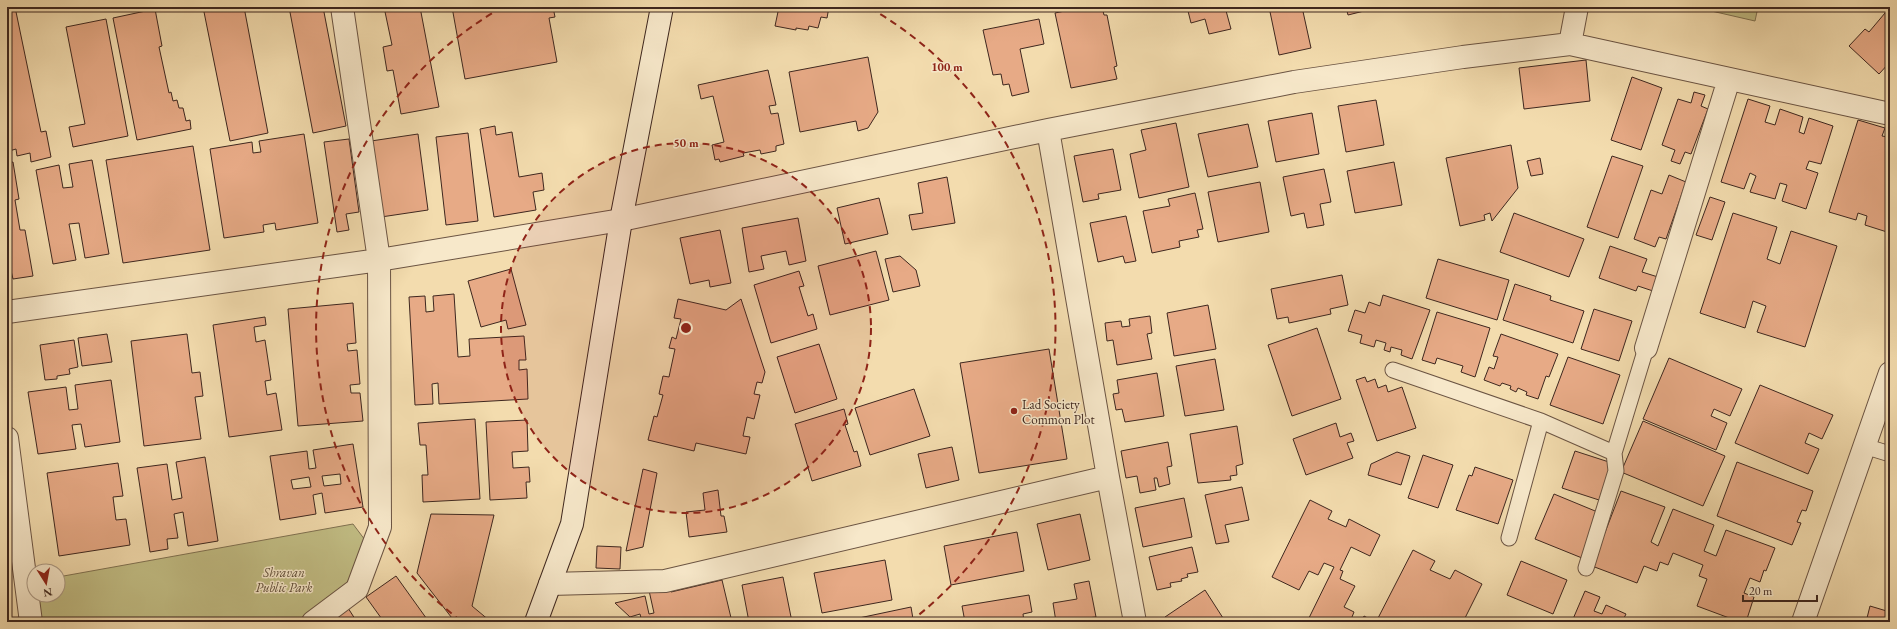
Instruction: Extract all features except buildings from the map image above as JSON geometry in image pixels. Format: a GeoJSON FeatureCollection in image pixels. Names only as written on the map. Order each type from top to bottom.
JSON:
{"type":"FeatureCollection","features":[{"type":"Feature","properties":{"kind":"street"},"geometry":{"type":"LineString","coordinates":[[313,622],[357,589],[380,527],[379,260],[342,7]]}},
{"type":"Feature","properties":{"kind":"street"},"geometry":{"type":"LineString","coordinates":[[536,622],[572,524],[621,220],[662,7]]}},
{"type":"Feature","properties":{"kind":"street"},"geometry":{"type":"LineString","coordinates":[[1570,44],[1577,7]]}},
{"type":"Feature","properties":{"kind":"street"},"geometry":{"type":"LineString","coordinates":[[7,312],[379,260],[621,220],[1048,130],[1294,82],[1462,57],[1570,44],[1890,114]]}},
{"type":"Feature","properties":{"kind":"street"},"geometry":{"type":"LineString","coordinates":[[1646,348],[1729,79]]}},
{"type":"Feature","properties":{"kind":"street"},"geometry":{"type":"LineString","coordinates":[[1048,130],[1108,477],[1135,622]]}},
{"type":"Feature","properties":{"kind":"street"},"geometry":{"type":"LineString","coordinates":[[1803,622],[1890,373]]}},
{"type":"Feature","properties":{"kind":"street"},"geometry":{"type":"LineString","coordinates":[[7,438],[31,622]]}},
{"type":"Feature","properties":{"kind":"street"},"geometry":{"type":"LineString","coordinates":[[550,584],[665,581],[1108,477]]}},
{"type":"Feature","properties":{"kind":"lane"},"geometry":{"type":"LineString","coordinates":[[1586,568],[1616,471],[1614,453],[1646,348]]}},
{"type":"Feature","properties":{"kind":"lane"},"geometry":{"type":"LineString","coordinates":[[1393,370],[1541,421],[1614,453]]}},
{"type":"Feature","properties":{"kind":"lane"},"geometry":{"type":"LineString","coordinates":[[1509,538],[1541,421]]}},
{"type":"Feature","properties":{"kind":"lane"},"geometry":{"type":"LineString","coordinates":[[1864,446],[1890,454]]}},
{"type":"Feature","properties":{"kind":"green space"},"geometry":{"type":"Polygon","coordinates":[[[1694,7],[1758,7],[1755,21],[1694,7]]]}},
{"type":"Feature","properties":{"kind":"green space","name":"Shravan Public Park"},"geometry":{"type":"Polygon","coordinates":[[[353,524],[365,540],[349,584],[298,622],[39,622],[37,603],[66,603],[66,576],[353,524]]]}},
{"type":"Feature","properties":{"kind":"place","name":"Lad Society Common Plot"},"geometry":{"type":"Point","coordinates":[1014,411]}}]}
